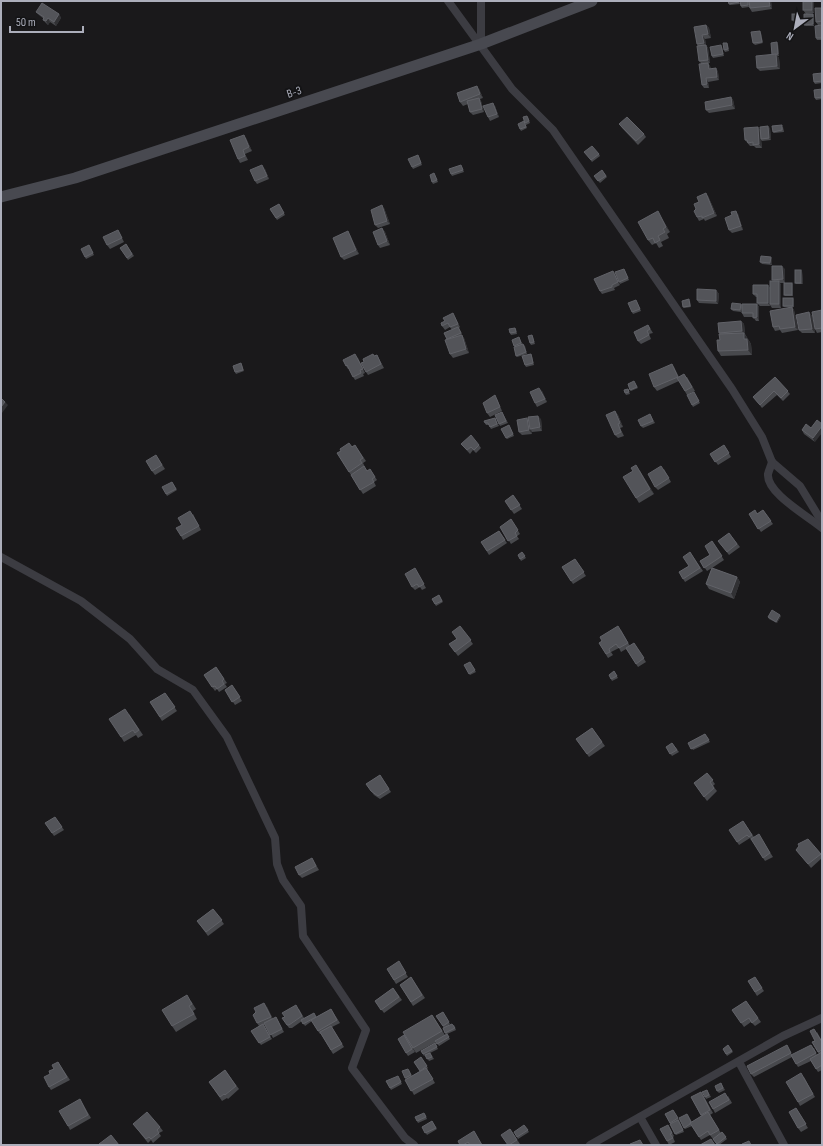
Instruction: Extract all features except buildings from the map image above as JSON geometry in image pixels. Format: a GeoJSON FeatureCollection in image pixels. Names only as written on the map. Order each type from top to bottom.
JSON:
{"type":"FeatureCollection","features":[{"type":"Feature","properties":{"kind":"main road","name":"B-3"},"geometry":{"type":"LineString","coordinates":[[1,197],[76,178],[481,44],[592,1]]}},
{"type":"Feature","properties":{"kind":"street"},"geometry":{"type":"LineString","coordinates":[[448,1],[512,88],[553,130],[732,389],[762,437],[772,462],[800,486],[822,522]]}},
{"type":"Feature","properties":{"kind":"street"},"geometry":{"type":"LineString","coordinates":[[480,1],[481,44]]}},
{"type":"Feature","properties":{"kind":"street"},"geometry":{"type":"LineString","coordinates":[[772,462],[768,475],[771,488],[783,499],[822,528]]}},
{"type":"Feature","properties":{"kind":"street"},"geometry":{"type":"LineString","coordinates":[[1,557],[81,601],[130,639],[157,669],[193,690],[227,737],[276,838],[277,864],[283,880],[301,906],[303,936],[366,1030],[352,1068],[405,1138],[414,1145]]}},
{"type":"Feature","properties":{"kind":"street"},"geometry":{"type":"LineString","coordinates":[[590,1145],[783,1036],[822,1018]]}},
{"type":"Feature","properties":{"kind":"street"},"geometry":{"type":"LineString","coordinates":[[739,1062],[784,1145]]}},
{"type":"Feature","properties":{"kind":"street"},"geometry":{"type":"LineString","coordinates":[[640,1117],[656,1145]]}}]}
